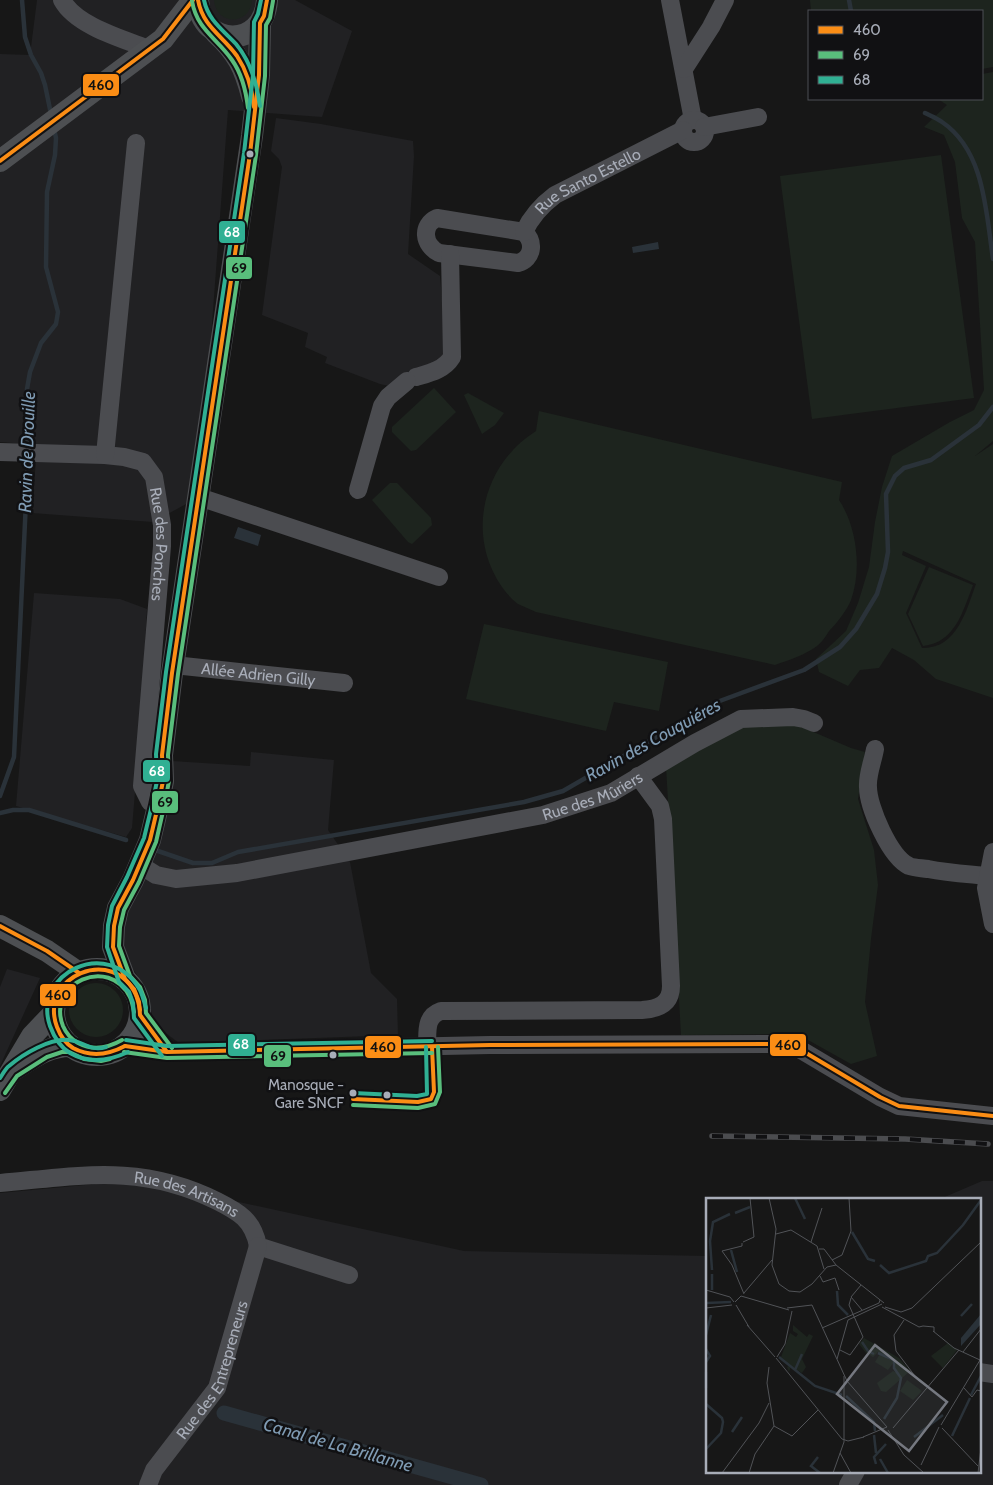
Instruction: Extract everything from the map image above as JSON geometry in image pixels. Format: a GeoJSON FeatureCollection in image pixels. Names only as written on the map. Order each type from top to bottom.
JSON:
{"type":"FeatureCollection","features":[{"type":"Feature","properties":{"kind":"main road"},"geometry":{"type":"LineString","coordinates":[[0,161],[156,44],[194,0]]}},
{"type":"Feature","properties":{"kind":"main road"},"geometry":{"type":"LineString","coordinates":[[198,0],[199,11],[203,20],[219,36],[245,69],[255,106]]}},
{"type":"Feature","properties":{"kind":"main road"},"geometry":{"type":"LineString","coordinates":[[156,44],[194,30],[219,36],[235,37],[245,34],[253,30],[260,23],[264,16],[267,0]]}},
{"type":"Feature","properties":{"kind":"main road"},"geometry":{"type":"LineString","coordinates":[[125,979],[113,947],[114,926],[118,908],[140,865],[150,840],[163,781],[162,755],[174,665],[250,154],[259,75],[260,23]]}},
{"type":"Feature","properties":{"kind":"main road"},"geometry":{"type":"LineString","coordinates":[[70,1046],[58,1030],[53,1014],[54,1006],[60,989],[68,980],[83,971],[96,957],[104,918],[140,841],[162,755]]}},
{"type":"Feature","properties":{"kind":"main road"},"geometry":{"type":"LineString","coordinates":[[6,930],[83,971],[100,969],[114,972],[125,979],[134,989],[139,1002],[140,1015],[137,1029],[125,1046],[116,1051],[101,1055],[84,1053],[70,1046],[61,1046],[44,1051],[6,1081]]}},
{"type":"Feature","properties":{"kind":"main road"},"geometry":{"type":"LineString","coordinates":[[6,930],[48,967],[60,989]]}},
{"type":"Feature","properties":{"kind":"main road"},"geometry":{"type":"LineString","coordinates":[[6,1081],[32,1036],[53,1014]]}},
{"type":"Feature","properties":{"kind":"street"},"geometry":{"type":"LineString","coordinates":[[62,0],[71,12],[96,27],[156,44]]}},
{"type":"Feature","properties":{"kind":"street"},"geometry":{"type":"LineString","coordinates":[[670,0],[684,69],[692,130]]}},
{"type":"Feature","properties":{"kind":"street"},"geometry":{"type":"LineString","coordinates":[[684,69],[711,27],[725,0]]}},
{"type":"Feature","properties":{"kind":"street","name":"Rue Santo Estello"},"geometry":{"type":"LineString","coordinates":[[524,232],[536,213],[555,195],[692,130],[758,117]]}},
{"type":"Feature","properties":{"kind":"street"},"geometry":{"type":"LineString","coordinates":[[105,455],[136,143]]}},
{"type":"Feature","properties":{"kind":"street"},"geometry":{"type":"LineString","coordinates":[[438,218],[524,232],[528,235],[532,244],[529,256],[518,263],[439,253],[427,243],[426,235],[430,224],[438,218]]}},
{"type":"Feature","properties":{"kind":"street"},"geometry":{"type":"LineString","coordinates":[[358,490],[382,406],[388,397],[412,379],[438,370],[452,357],[450,254]]}},
{"type":"Feature","properties":{"kind":"street","name":"Rue des Ponches"},"geometry":{"type":"LineString","coordinates":[[0,452],[105,455],[129,458],[142,462],[154,477],[162,525],[162,546],[142,786],[150,802]]}},
{"type":"Feature","properties":{"kind":"street"},"geometry":{"type":"LineString","coordinates":[[199,497],[440,577]]}},
{"type":"Feature","properties":{"kind":"street","name":"Allée Adrien Gilly"},"geometry":{"type":"LineString","coordinates":[[174,665],[344,683]]}},
{"type":"Feature","properties":{"kind":"street"},"geometry":{"type":"LineString","coordinates":[[638,776],[741,719],[793,717],[814,723]]}},
{"type":"Feature","properties":{"kind":"street"},"geometry":{"type":"LineString","coordinates":[[875,749],[867,788],[876,817],[891,850],[908,865],[957,874],[987,882]]}},
{"type":"Feature","properties":{"kind":"street","name":"Rue des Mûriers"},"geometry":{"type":"LineString","coordinates":[[140,865],[156,874],[176,879],[237,873],[543,815],[603,796],[638,776],[660,806],[663,819],[671,986],[668,1000],[658,1008],[642,1010],[441,1011],[432,1016],[428,1024],[428,1047]]}},
{"type":"Feature","properties":{"kind":"street"},"geometry":{"type":"LineString","coordinates":[[993,852],[987,882],[993,924]]}},
{"type":"Feature","properties":{"kind":"street"},"geometry":{"type":"LineString","coordinates":[[140,1015],[167,1052]]}},
{"type":"Feature","properties":{"kind":"street"},"geometry":{"type":"LineString","coordinates":[[125,1046],[167,1052],[672,1043],[781,1044],[796,1047],[880,1097],[899,1106],[993,1116]]}},
{"type":"Feature","properties":{"kind":"street","name":"Rue des Artisans"},"geometry":{"type":"LineString","coordinates":[[0,1183],[93,1174],[157,1179],[203,1194],[230,1208],[248,1220],[253,1228],[258,1246]]}},
{"type":"Feature","properties":{"kind":"street"},"geometry":{"type":"LineString","coordinates":[[258,1246],[349,1275]]}},
{"type":"Feature","properties":{"kind":"street","name":"Rue des Entrepreneurs"},"geometry":{"type":"LineString","coordinates":[[148,1485],[154,1470],[217,1388],[258,1246]]}},
{"type":"Feature","properties":{"kind":"street"},"geometry":{"type":"LineString","coordinates":[[980,1372],[993,1374]]}},
{"type":"Feature","properties":{"kind":"street"},"geometry":{"type":"LineString","coordinates":[[848,1485],[855,1472]]}},
{"type":"Feature","properties":{"kind":"shaded area"},"geometry":{"type":"Polygon","coordinates":[[[37,0],[295,0],[352,31],[322,117],[228,110],[199,497],[153,522],[32,513],[37,445],[0,442],[0,54],[30,55],[37,0]]]}},
{"type":"Feature","properties":{"kind":"shaded area"},"geometry":{"type":"Polygon","coordinates":[[[214,0],[252,0],[246,15],[233,20],[220,15],[214,0]]]}},
{"type":"Feature","properties":{"kind":"shaded area"},"geometry":{"type":"Polygon","coordinates":[[[810,0],[993,0],[993,67],[983,69],[983,10],[811,10],[810,0]]]}},
{"type":"Feature","properties":{"kind":"shaded area"},"geometry":{"type":"Polygon","coordinates":[[[993,72],[993,441],[975,456],[993,444],[993,698],[936,679],[914,660],[892,648],[879,668],[860,670],[848,686],[819,672],[816,659],[846,631],[858,603],[869,567],[882,487],[892,456],[974,410],[984,390],[975,242],[962,218],[955,162],[944,135],[924,127],[947,105],[940,100],[983,100],[983,74],[993,72]],[[903,551],[902,555],[926,566],[906,613],[922,648],[934,647],[952,635],[968,606],[976,584],[903,551]]]}},
{"type":"Feature","properties":{"kind":"shaded area"},"geometry":{"type":"Polygon","coordinates":[[[276,118],[321,124],[413,141],[414,156],[408,254],[440,276],[447,368],[398,388],[380,384],[325,363],[327,357],[305,347],[308,333],[262,315],[282,167],[279,159],[271,151],[276,118]]]}},
{"type":"Feature","properties":{"kind":"shaded area"},"geometry":{"type":"Polygon","coordinates":[[[941,155],[974,398],[812,419],[780,176],[941,155]]]}},
{"type":"Feature","properties":{"kind":"shaded area"},"geometry":{"type":"Polygon","coordinates":[[[658,242],[659,249],[633,253],[632,247],[658,242]]]}},
{"type":"Feature","properties":{"kind":"shaded area"},"geometry":{"type":"Polygon","coordinates":[[[434,388],[456,412],[416,450],[411,451],[392,432],[392,427],[434,388]]]}},
{"type":"Feature","properties":{"kind":"shaded area"},"geometry":{"type":"Polygon","coordinates":[[[468,393],[504,413],[495,425],[482,434],[464,395],[468,393]]]}},
{"type":"Feature","properties":{"kind":"shaded area"},"geometry":{"type":"Polygon","coordinates":[[[539,411],[842,482],[839,500],[854,535],[857,562],[851,600],[844,612],[817,646],[802,655],[775,665],[536,612],[518,604],[502,587],[491,567],[485,548],[484,510],[488,491],[507,457],[520,443],[536,431],[539,411]]]}},
{"type":"Feature","properties":{"kind":"shaded area"},"geometry":{"type":"Polygon","coordinates":[[[390,483],[397,483],[431,518],[432,525],[412,544],[408,542],[372,500],[390,483]]]}},
{"type":"Feature","properties":{"kind":"shaded area"},"geometry":{"type":"Polygon","coordinates":[[[238,527],[261,535],[258,546],[234,538],[238,527]]]}},
{"type":"Feature","properties":{"kind":"shaded area"},"geometry":{"type":"Polygon","coordinates":[[[929,567],[973,585],[961,615],[950,632],[934,644],[923,646],[908,614],[929,567]]]}},
{"type":"Feature","properties":{"kind":"shaded area"},"geometry":{"type":"Polygon","coordinates":[[[34,593],[120,599],[147,609],[141,720],[132,828],[126,837],[16,806],[34,593]]]}},
{"type":"Feature","properties":{"kind":"shaded area"},"geometry":{"type":"Polygon","coordinates":[[[484,624],[668,662],[659,711],[614,702],[606,731],[466,699],[484,624]]]}},
{"type":"Feature","properties":{"kind":"shaded area"},"geometry":{"type":"Polygon","coordinates":[[[797,725],[865,752],[858,799],[874,850],[878,885],[865,1002],[877,1056],[851,1064],[799,1035],[681,1035],[666,766],[736,726],[797,725]]]}},
{"type":"Feature","properties":{"kind":"shaded area"},"geometry":{"type":"Polygon","coordinates":[[[251,752],[334,760],[328,830],[350,862],[371,973],[397,999],[398,1035],[179,1043],[155,1025],[143,984],[126,959],[122,936],[131,897],[172,761],[250,766],[251,752]]]}},
{"type":"Feature","properties":{"kind":"shaded area"},"geometry":{"type":"Polygon","coordinates":[[[7,969],[40,978],[0,1066],[0,987],[7,969]]]}},
{"type":"Feature","properties":{"kind":"shaded area"},"geometry":{"type":"Polygon","coordinates":[[[91,983],[101,983],[111,987],[119,995],[123,1010],[119,1025],[111,1033],[101,1037],[91,1037],[81,1033],[73,1025],[69,1015],[69,1005],[73,995],[81,987],[91,983]]]}},
{"type":"Feature","properties":{"kind":"shaded area"},"geometry":{"type":"Polygon","coordinates":[[[138,1180],[464,1251],[706,1256],[706,1472],[980,1472],[980,1198],[942,1198],[982,1181],[993,1181],[993,1485],[0,1485],[0,1193],[138,1180]]]}},
{"type":"Feature","properties":{"kind":"waterway","name":"Ravin de Drouille"},"geometry":{"type":"LineString","coordinates":[[22,0],[25,37],[31,55],[41,73],[51,114]]}},
{"type":"Feature","properties":{"kind":"waterway","name":"Ravin des Couquiéres"},"geometry":{"type":"LineString","coordinates":[[849,0],[851,10]]}},
{"type":"Feature","properties":{"kind":"waterway","name":"Ravin des Couquiéres"},"geometry":{"type":"LineString","coordinates":[[925,113],[940,121],[956,134],[967,149],[975,166],[985,203],[993,259]]}},
{"type":"Feature","properties":{"kind":"waterway","name":"Ravin de Drouille"},"geometry":{"type":"LineString","coordinates":[[28,450],[27,389],[30,372],[41,343],[56,324],[58,312],[46,267],[47,192],[55,155],[56,138],[54,129]]}},
{"type":"Feature","properties":{"kind":"waterway","name":"Ravin des Couquiéres"},"geometry":{"type":"LineString","coordinates":[[158,851],[193,863],[212,863],[238,852],[524,802],[563,791],[717,702],[804,670],[840,647],[856,629],[877,594],[888,552],[886,494],[895,476],[904,468],[931,460],[979,425],[993,407]]}},
{"type":"Feature","properties":{"kind":"waterway","name":"Ravin de Drouille"},"geometry":{"type":"LineString","coordinates":[[0,796],[14,757],[28,458]]}},
{"type":"Feature","properties":{"kind":"waterway","name":"Ravin des Couquiéres"},"geometry":{"type":"LineString","coordinates":[[0,813],[13,810],[29,810],[126,840]]}},
{"type":"Feature","properties":{"kind":"waterway","name":"Canal de La Brillanne"},"geometry":{"type":"LineString","coordinates":[[224,1413],[481,1485]]}},
{"type":"Feature","properties":{"kind":"railway"},"geometry":{"type":"LineString","coordinates":[[712,1136],[905,1139],[988,1144]]}},
{"type":"Feature","properties":{"kind":"transit line","name":"460"},"geometry":{"type":"LineString","coordinates":[[0,161],[163,39],[193,0]]}},
{"type":"Feature","properties":{"kind":"transit line","name":"460"},"geometry":{"type":"LineString","coordinates":[[198,0],[204,17],[241,62],[248,80],[254,107]]}},
{"type":"Feature","properties":{"kind":"transit line","name":"68"},"geometry":{"type":"LineString","coordinates":[[204,0],[212,19],[236,44],[246,58],[255,81],[260,106]]}},
{"type":"Feature","properties":{"kind":"transit line","name":"68"},"geometry":{"type":"LineString","coordinates":[[162,1056],[134,1018],[133,1003],[129,992],[119,982],[107,947],[108,925],[112,906],[144,838],[157,781],[156,754],[166,672],[244,153],[253,75],[254,22],[261,0]]}},
{"type":"Feature","properties":{"kind":"transit line","name":"460"},"geometry":{"type":"LineString","coordinates":[[167,1052],[140,1015],[139,1002],[134,989],[125,979],[113,947],[114,926],[118,908],[133,880],[150,840],[163,781],[162,755],[172,673],[250,154],[259,75],[260,23],[264,16],[267,0]]}},
{"type":"Feature","properties":{"kind":"transit line","name":"69"},"geometry":{"type":"LineString","coordinates":[[192,1],[203,27],[226,52],[238,71],[245,89],[248,108]]}},
{"type":"Feature","properties":{"kind":"transit line","name":"69"},"geometry":{"type":"LineString","coordinates":[[172,1048],[146,1013],[145,1000],[140,987],[130,976],[119,946],[120,927],[124,910],[139,882],[156,842],[169,781],[168,755],[178,674],[256,155],[265,76],[266,25],[270,18],[273,1]]}},
{"type":"Feature","properties":{"kind":"transit line","name":"460"},"geometry":{"type":"LineString","coordinates":[[0,926],[47,951],[79,973]]}},
{"type":"Feature","properties":{"kind":"transit line","name":"68"},"geometry":{"type":"LineString","coordinates":[[128,1052],[114,1058],[92,1060],[84,1059],[66,1051],[53,1034],[50,1026],[47,1007],[52,991],[62,977],[76,968],[93,964],[110,965],[126,974],[140,990],[146,1008]]}},
{"type":"Feature","properties":{"kind":"transit line","name":"460"},"geometry":{"type":"LineString","coordinates":[[125,1046],[99,1054],[86,1053],[70,1046],[63,1039],[57,1027],[54,1009],[58,993],[68,981],[81,973],[96,970],[112,972],[126,980],[136,995],[140,1010]]}},
{"type":"Feature","properties":{"kind":"transit line","name":"69"},"geometry":{"type":"LineString","coordinates":[[122,1040],[106,1047],[95,1048],[75,1041],[69,1036],[63,1026],[60,1011],[63,997],[71,987],[82,980],[95,976],[108,978],[120,984],[130,997],[134,1012]]}},
{"type":"Feature","properties":{"kind":"transit line","name":"68"},"geometry":{"type":"LineString","coordinates":[[0,1078],[8,1067],[45,1044],[69,1040],[95,1048],[106,1047]]}},
{"type":"Feature","properties":{"kind":"transit line","name":"68"},"geometry":{"type":"LineString","coordinates":[[126,1040],[167,1046],[432,1041]]}},
{"type":"Feature","properties":{"kind":"transit line","name":"460"},"geometry":{"type":"LineString","coordinates":[[125,1046],[167,1052],[490,1045],[781,1044],[796,1047],[880,1097],[899,1106],[993,1116]]}},
{"type":"Feature","properties":{"kind":"transit line","name":"68"},"geometry":{"type":"LineString","coordinates":[[353,1093],[417,1096],[427,1094],[426,1047]]}},
{"type":"Feature","properties":{"kind":"transit line","name":"460"},"geometry":{"type":"LineString","coordinates":[[353,1099],[418,1102],[431,1099],[434,1092],[432,1047]]}},
{"type":"Feature","properties":{"kind":"transit line","name":"69"},"geometry":{"type":"LineString","coordinates":[[353,1105],[418,1108],[435,1104],[440,1092],[438,1047]]}},
{"type":"Feature","properties":{"kind":"transit line","name":"69"},"geometry":{"type":"LineString","coordinates":[[5,1093],[17,1076],[47,1057],[62,1052],[69,1052],[84,1059],[101,1061],[110,1059]]}},
{"type":"Feature","properties":{"kind":"transit line","name":"69"},"geometry":{"type":"LineString","coordinates":[[124,1052],[167,1058],[432,1053]]}},
{"type":"Feature","properties":{"kind":"place","name":"Manosque − Gare SNCF"},"geometry":{"type":"Point","coordinates":[353,1093]}}]}
